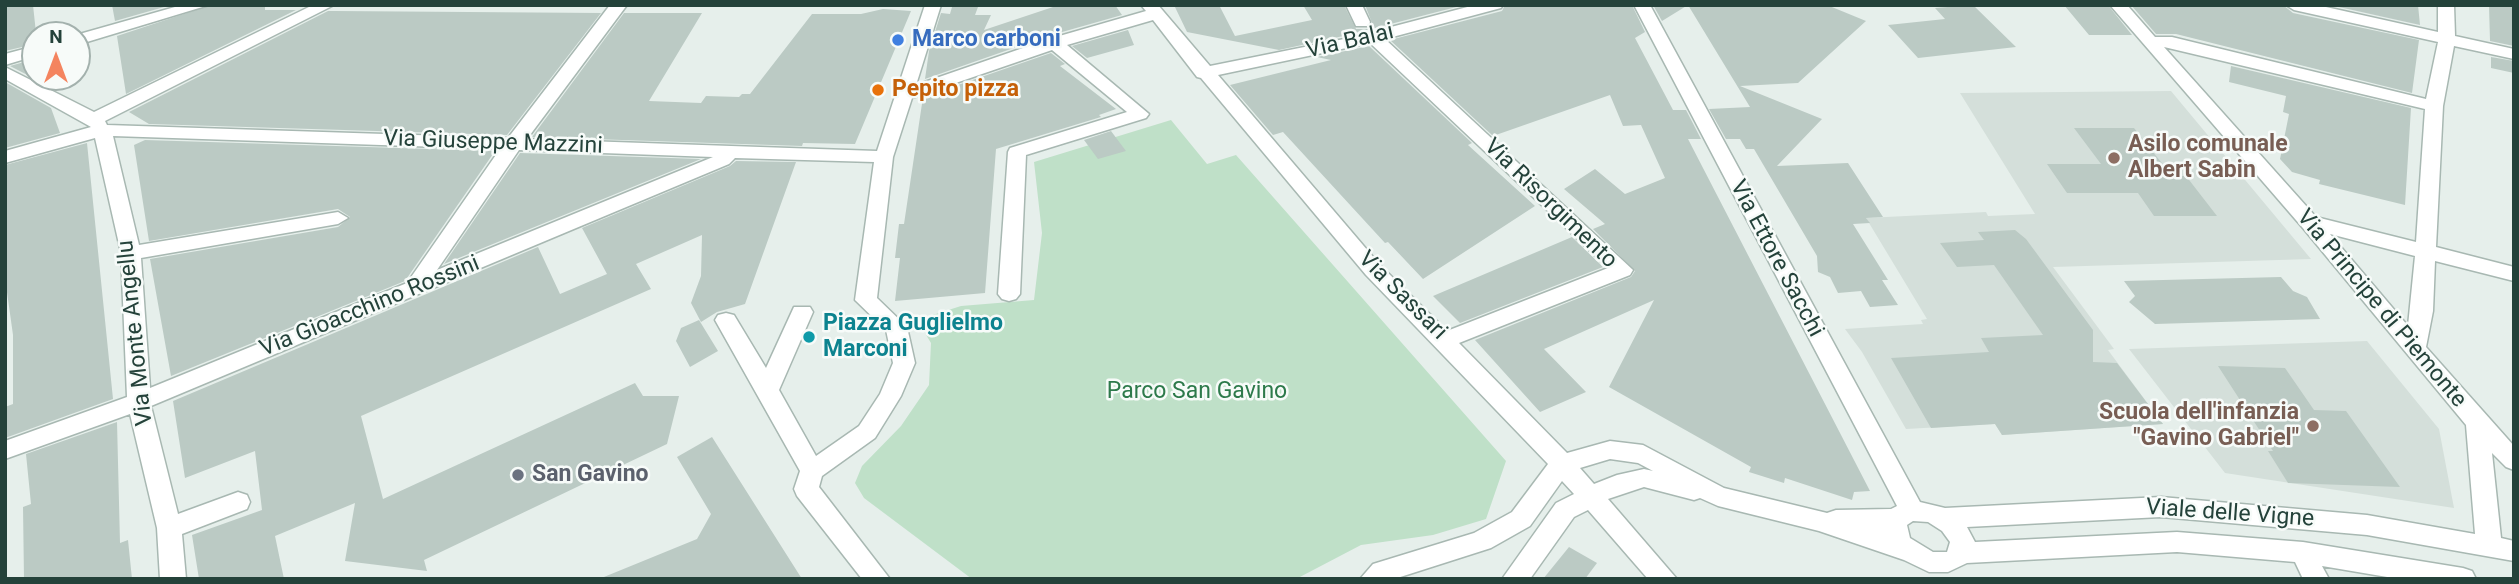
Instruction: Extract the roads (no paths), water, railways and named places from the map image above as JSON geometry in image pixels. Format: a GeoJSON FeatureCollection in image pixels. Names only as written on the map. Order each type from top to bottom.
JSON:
{"type":"FeatureCollection","features":[{"type":"Feature","properties":{"kind":"street"},"geometry":{"type":"LineString","coordinates":[[91,36],[201,5]]}},
{"type":"Feature","properties":{"kind":"street"},"geometry":{"type":"LineString","coordinates":[[5,157],[98,125],[326,5]]}},
{"type":"Feature","properties":{"kind":"street"},"geometry":{"type":"LineString","coordinates":[[414,288],[515,142],[619,5]]}},
{"type":"Feature","properties":{"kind":"street"},"geometry":{"type":"LineString","coordinates":[[877,579],[806,489],[813,471],[867,432],[890,396],[904,363],[896,327],[866,300],[884,157],[933,5]]}},
{"type":"Feature","properties":{"kind":"street"},"geometry":{"type":"LineString","coordinates":[[1354,5],[1368,30]]}},
{"type":"Feature","properties":{"kind":"street","name":"Via Balai"},"geometry":{"type":"LineString","coordinates":[[1203,73],[1368,30],[1495,5]]}},
{"type":"Feature","properties":{"kind":"street","name":"Via Ettore Sacchi"},"geometry":{"type":"LineString","coordinates":[[1642,5],[1904,515]]}},
{"type":"Feature","properties":{"kind":"street","name":"Via Principe di Piemonte"},"geometry":{"type":"LineString","coordinates":[[2118,5],[2309,222],[2477,424],[2514,461]]}},
{"type":"Feature","properties":{"kind":"street"},"geometry":{"type":"LineString","coordinates":[[2294,5],[2514,54]]}},
{"type":"Feature","properties":{"kind":"street"},"geometry":{"type":"LineString","coordinates":[[2414,350],[2422,311],[2434,106],[2448,38],[2446,5]]}},
{"type":"Feature","properties":{"kind":"street"},"geometry":{"type":"LineString","coordinates":[[903,95],[1152,10]]}},
{"type":"Feature","properties":{"kind":"street","name":"Via Sassari"},"geometry":{"type":"LineString","coordinates":[[1152,10],[1373,270],[1446,340],[1664,579]]}},
{"type":"Feature","properties":{"kind":"street","name":"Via Risorgimento"},"geometry":{"type":"LineString","coordinates":[[1368,30],[1623,270],[1446,340]]}},
{"type":"Feature","properties":{"kind":"street"},"geometry":{"type":"LineString","coordinates":[[2150,42],[2172,42],[2434,106]]}},
{"type":"Feature","properties":{"kind":"street"},"geometry":{"type":"LineString","coordinates":[[1009,294],[1017,152],[1140,114],[1055,43]]}},
{"type":"Feature","properties":{"kind":"street"},"geometry":{"type":"LineString","coordinates":[[5,72],[98,125]]}},
{"type":"Feature","properties":{"kind":"street","name":"Via Giuseppe Mazzini"},"geometry":{"type":"LineString","coordinates":[[98,125],[729,153],[884,157]]}},
{"type":"Feature","properties":{"kind":"street","name":"Via Monte Angellu"},"geometry":{"type":"LineString","coordinates":[[98,125],[131,253],[139,402],[169,528],[173,579]]}},
{"type":"Feature","properties":{"kind":"street","name":"Via Gioacchino Rossini"},"geometry":{"type":"LineString","coordinates":[[5,450],[139,402],[722,160],[729,153]]}},
{"type":"Feature","properties":{"kind":"street"},"geometry":{"type":"LineString","coordinates":[[131,253],[338,218]]}},
{"type":"Feature","properties":{"kind":"street"},"geometry":{"type":"LineString","coordinates":[[2309,222],[2514,274]]}},
{"type":"Feature","properties":{"kind":"street"},"geometry":{"type":"LineString","coordinates":[[768,390],[802,312]]}},
{"type":"Feature","properties":{"kind":"street"},"geometry":{"type":"LineString","coordinates":[[726,320],[813,471]]}},
{"type":"Feature","properties":{"kind":"street","name":"Via Principe di Piemonte"},"geometry":{"type":"LineString","coordinates":[[2477,424],[2502,549]]}},
{"type":"Feature","properties":{"kind":"street","name":"Viale delle Vigne"},"geometry":{"type":"LineString","coordinates":[[1561,464],[1610,450],[1643,454],[1718,495],[1820,521],[1906,550],[1921,559],[1951,565],[2177,542],[2303,552],[2463,579]]}},
{"type":"Feature","properties":{"kind":"street"},"geometry":{"type":"LineString","coordinates":[[1373,579],[1382,572],[1482,541],[1521,519],[1561,464]]}},
{"type":"Feature","properties":{"kind":"street"},"geometry":{"type":"LineString","coordinates":[[1515,579],[1565,510],[1617,484],[1644,478],[1718,495]]}},
{"type":"Feature","properties":{"kind":"street"},"geometry":{"type":"LineString","coordinates":[[169,528],[239,502]]}},
{"type":"Feature","properties":{"kind":"street","name":"Viale delle Vigne"},"geometry":{"type":"LineString","coordinates":[[1820,521],[1904,515],[1922,511],[1944,518],[2161,507],[2367,525],[2502,549]]}},
{"type":"Feature","properties":{"kind":"street"},"geometry":{"type":"LineString","coordinates":[[1904,515],[1895,533],[1906,550]]}},
{"type":"Feature","properties":{"kind":"street"},"geometry":{"type":"LineString","coordinates":[[1944,518],[1962,539],[1951,565]]}},
{"type":"Feature","properties":{"kind":"street"},"geometry":{"type":"LineString","coordinates":[[2303,552],[2316,579]]}},
{"type":"Feature","properties":{"kind":"place","name":"Marco carboni"},"geometry":{"type":"Point","coordinates":[898,40]}},
{"type":"Feature","properties":{"kind":"place","name":"Pepito pizza"},"geometry":{"type":"Point","coordinates":[878,90]}},
{"type":"Feature","properties":{"kind":"place","name":"Asilo comunale Albert Sabin"},"geometry":{"type":"Point","coordinates":[2114,158]}},
{"type":"Feature","properties":{"kind":"place","name":"Piazza Guglielmo Marconi"},"geometry":{"type":"Point","coordinates":[809,337]}},
{"type":"Feature","properties":{"kind":"place","name":"Scuola dell'infanzia \"Gavino Gabriel\""},"geometry":{"type":"Point","coordinates":[2313,426]}},
{"type":"Feature","properties":{"kind":"place","name":"San Gavino"},"geometry":{"type":"Point","coordinates":[518,475]}},
{"type":"Feature","properties":{"kind":"park label","name":"Parco San Gavino"},"geometry":{"type":"Point","coordinates":[1197,392]}}]}
